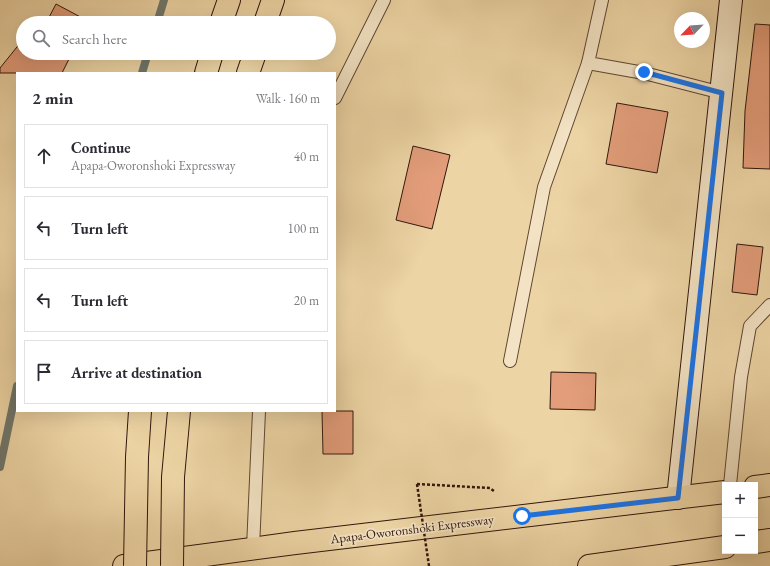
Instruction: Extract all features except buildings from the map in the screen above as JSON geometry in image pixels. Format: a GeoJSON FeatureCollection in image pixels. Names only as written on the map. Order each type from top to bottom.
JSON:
{"type":"FeatureCollection","features":[{"type":"Feature","properties":{"kind":"main road"},"geometry":{"type":"LineString","coordinates":[[224,16],[230,0]]}},
{"type":"Feature","properties":{"kind":"main road"},"geometry":{"type":"LineString","coordinates":[[267,16],[273,0]]}},
{"type":"Feature","properties":{"kind":"main road"},"geometry":{"type":"LineString","coordinates":[[678,498],[731,0]]}},
{"type":"Feature","properties":{"kind":"main road"},"geometry":{"type":"LineString","coordinates":[[206,72],[210,60]]}},
{"type":"Feature","properties":{"kind":"main road"},"geometry":{"type":"LineString","coordinates":[[248,72],[253,60]]}},
{"type":"Feature","properties":{"kind":"main road"},"geometry":{"type":"LineString","coordinates":[[135,566],[137,457],[140,412]]}},
{"type":"Feature","properties":{"kind":"main road"},"geometry":{"type":"LineString","coordinates":[[172,566],[174,477],[179,412]]}},
{"type":"Feature","properties":{"kind":"main road"},"geometry":{"type":"LineString","coordinates":[[758,487],[770,485]]}},
{"type":"Feature","properties":{"kind":"main road","name":"Apapa-Oworonshoki Expressway"},"geometry":{"type":"LineString","coordinates":[[124,566],[253,548],[722,492]]}},
{"type":"Feature","properties":{"kind":"main road"},"geometry":{"type":"LineString","coordinates":[[758,542],[770,540]]}},
{"type":"Feature","properties":{"kind":"main road"},"geometry":{"type":"LineString","coordinates":[[589,566],[722,546]]}},
{"type":"Feature","properties":{"kind":"lane"},"geometry":{"type":"LineString","coordinates":[[336,96],[384,0]]}},
{"type":"Feature","properties":{"kind":"lane"},"geometry":{"type":"LineString","coordinates":[[510,361],[544,187],[588,63],[602,0]]}},
{"type":"Feature","properties":{"kind":"lane"},"geometry":{"type":"LineString","coordinates":[[588,63],[644,72],[722,93]]}},
{"type":"Feature","properties":{"kind":"lane"},"geometry":{"type":"LineString","coordinates":[[730,482],[741,378],[750,326],[770,305]]}},
{"type":"Feature","properties":{"kind":"lane"},"geometry":{"type":"LineString","coordinates":[[253,548],[259,412]]}},
{"type":"Feature","properties":{"kind":"path"},"geometry":{"type":"LineString","coordinates":[[428,566],[417,484],[490,488]]}},
{"type":"Feature","properties":{"kind":"waterway"},"geometry":{"type":"LineString","coordinates":[[159,16],[164,0]]}},
{"type":"Feature","properties":{"kind":"waterway"},"geometry":{"type":"LineString","coordinates":[[142,72],[146,60]]}},
{"type":"Feature","properties":{"kind":"waterway"},"geometry":{"type":"LineString","coordinates":[[0,467],[16,391]]}},
{"type":"Feature","properties":{"kind":"route"},"geometry":{"type":"LineString","coordinates":[[522,516],[678,498],[722,93],[644,72]]}}]}
